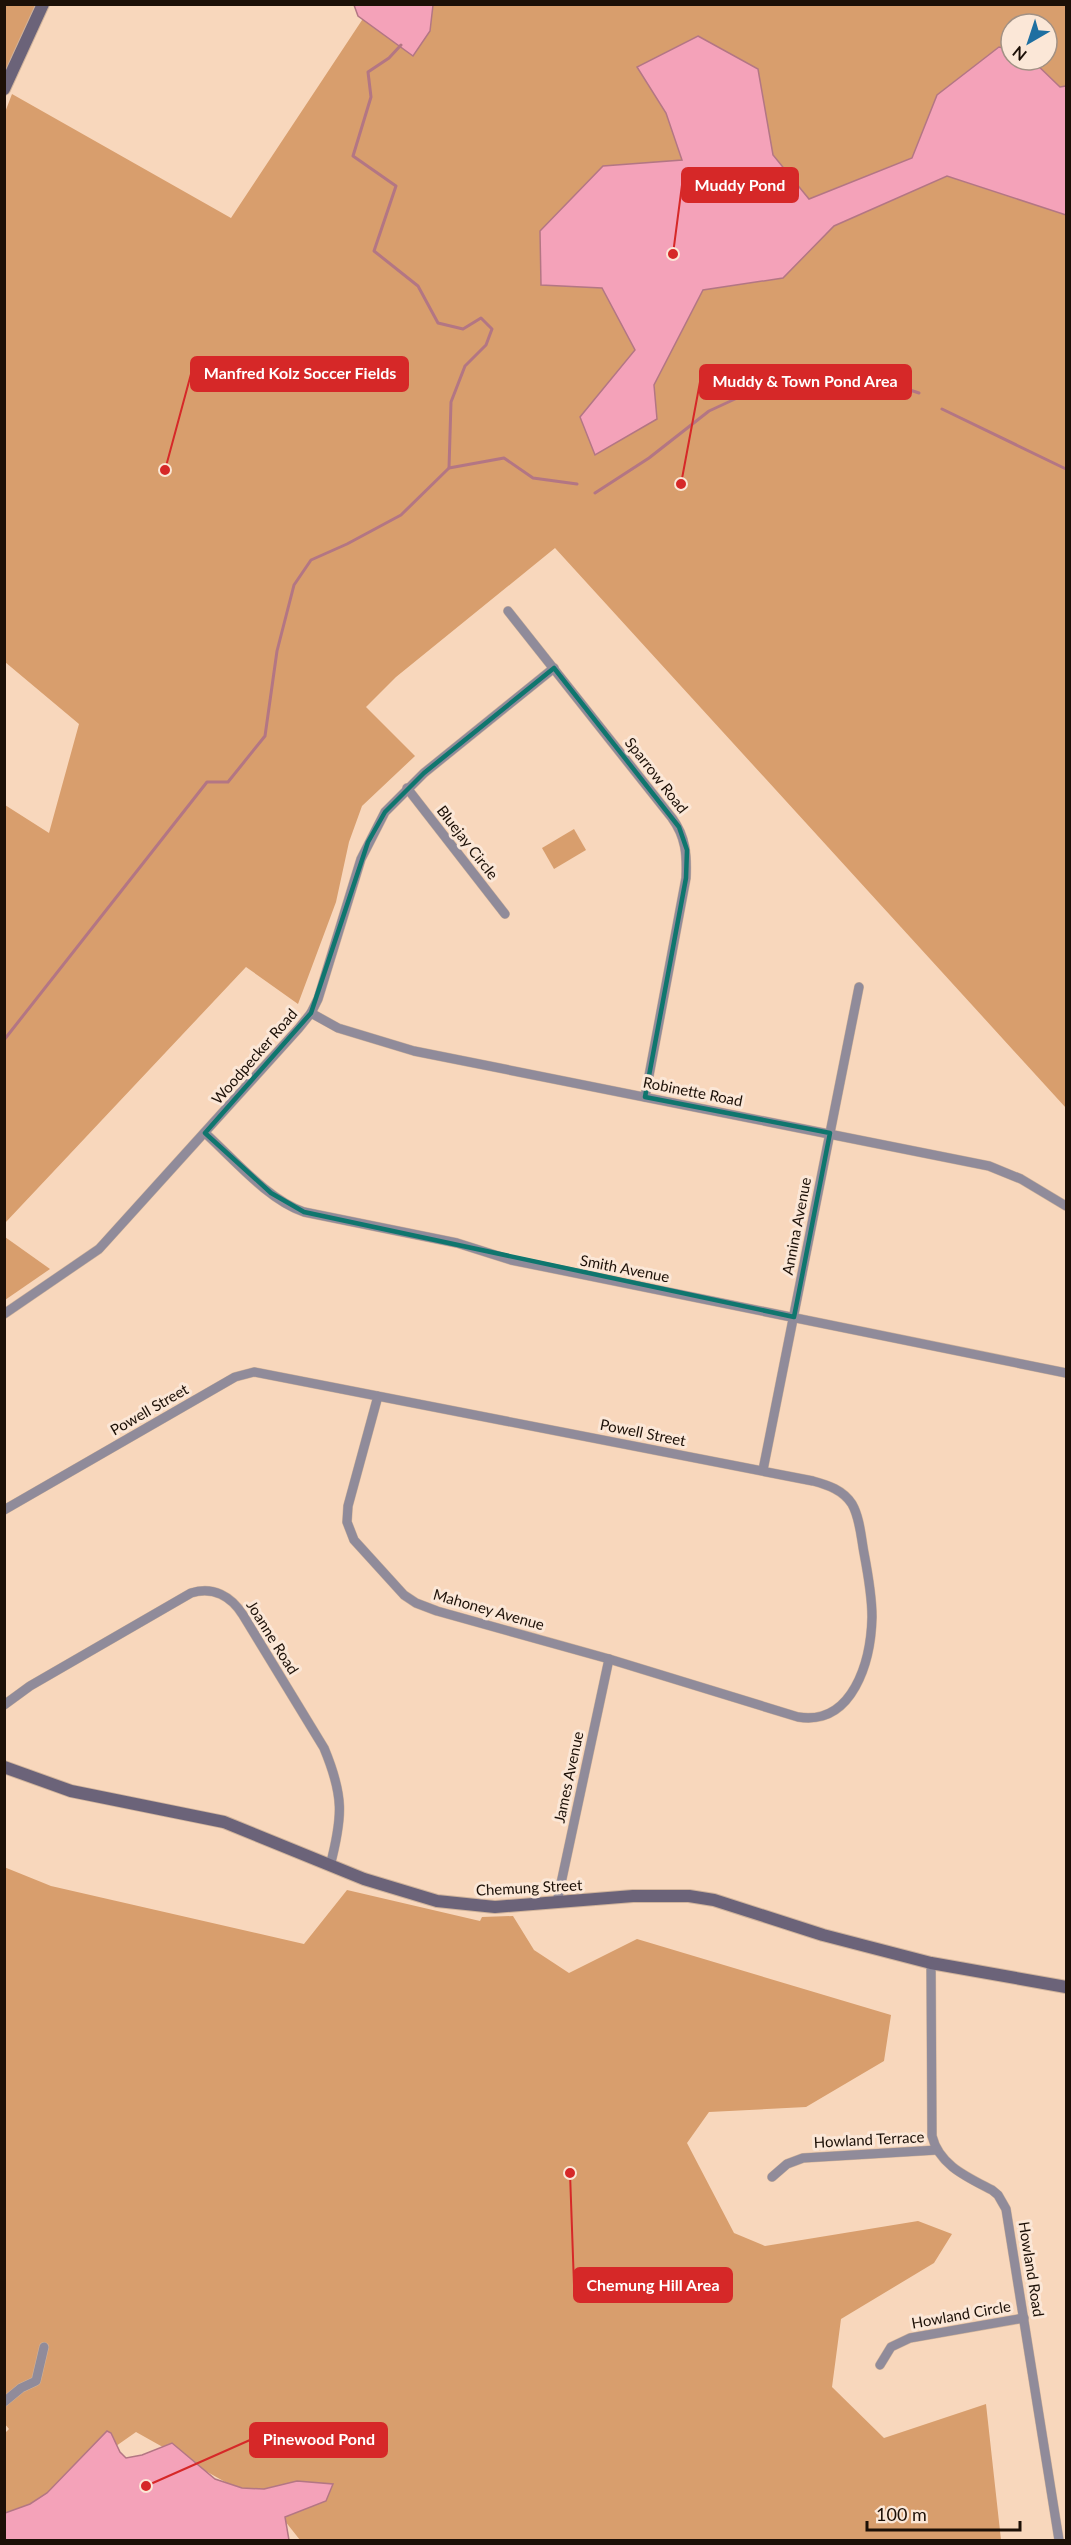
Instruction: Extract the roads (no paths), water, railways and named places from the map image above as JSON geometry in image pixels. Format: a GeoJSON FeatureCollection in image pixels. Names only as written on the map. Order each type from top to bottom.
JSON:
{"type":"FeatureCollection","features":[{"type":"Feature","properties":{"kind":"street"},"geometry":{"type":"LineString","coordinates":[[4,90],[42,5]]}},
{"type":"Feature","properties":{"kind":"street","name":"Sparrow Road"},"geometry":{"type":"LineString","coordinates":[[508,611],[679,827],[687,850],[687,878],[645,1097]]}},
{"type":"Feature","properties":{"kind":"street","name":"Woodpecker Road"},"geometry":{"type":"LineString","coordinates":[[4,1314],[81,1264],[99,1249],[206,1133],[311,1013],[318,999],[368,842],[385,812],[407,788],[554,668]]}},
{"type":"Feature","properties":{"kind":"street","name":"Bluejay Circle"},"geometry":{"type":"LineString","coordinates":[[407,788],[506,914]]}},
{"type":"Feature","properties":{"kind":"street","name":"Annina Avenue"},"geometry":{"type":"LineString","coordinates":[[763,1470],[859,987]]}},
{"type":"Feature","properties":{"kind":"street","name":"Robinette Road"},"geometry":{"type":"LineString","coordinates":[[311,1013],[338,1028],[414,1052],[989,1166],[1021,1179],[1066,1206]]}},
{"type":"Feature","properties":{"kind":"street","name":"Smith Avenue"},"geometry":{"type":"LineString","coordinates":[[206,1133],[271,1192],[288,1205],[304,1212],[457,1243],[511,1260],[1066,1373]]}},
{"type":"Feature","properties":{"kind":"street","name":"Powell Street"},"geometry":{"type":"LineString","coordinates":[[4,1510],[229,1381],[248,1372],[261,1372],[763,1470],[833,1487],[846,1497],[855,1511],[869,1581],[872,1616],[867,1650],[858,1682],[848,1698],[831,1714],[811,1719],[609,1659]]}},
{"type":"Feature","properties":{"kind":"street","name":"Mahoney Avenue"},"geometry":{"type":"LineString","coordinates":[[378,1396],[347,1512],[351,1534],[363,1551],[404,1594],[422,1605],[609,1659]]}},
{"type":"Feature","properties":{"kind":"street","name":"Joanne Road"},"geometry":{"type":"LineString","coordinates":[[4,1705],[30,1686],[191,1593],[200,1590],[222,1593],[238,1606],[324,1748],[330,1762],[340,1806],[340,1829],[330,1866]]}},
{"type":"Feature","properties":{"kind":"street","name":"James Avenue"},"geometry":{"type":"LineString","coordinates":[[556,1902],[609,1659]]}},
{"type":"Feature","properties":{"kind":"street","name":"Chemung Street"},"geometry":{"type":"LineString","coordinates":[[4,1767],[71,1791],[224,1822],[330,1866],[406,1893],[448,1903],[495,1907],[664,1895],[708,1899],[834,1938],[931,1963],[1066,1987]]}},
{"type":"Feature","properties":{"kind":"street"},"geometry":{"type":"LineString","coordinates":[[931,1963],[931,2126],[937,2150]]}},
{"type":"Feature","properties":{"kind":"street","name":"Howland Terrace"},"geometry":{"type":"LineString","coordinates":[[772,2177],[787,2164],[812,2156],[937,2150]]}},
{"type":"Feature","properties":{"kind":"street","name":"Howland Road"},"geometry":{"type":"LineString","coordinates":[[937,2150],[956,2170],[992,2190],[1003,2202],[1009,2217],[1059,2541]]}},
{"type":"Feature","properties":{"kind":"street","name":"Howland Circle"},"geometry":{"type":"LineString","coordinates":[[880,2365],[891,2347],[910,2338],[1024,2318]]}},
{"type":"Feature","properties":{"kind":"street"},"geometry":{"type":"LineString","coordinates":[[4,2402],[21,2388],[36,2381],[44,2347]]}},
{"type":"Feature","properties":{"kind":"waterway"},"geometry":{"type":"LineString","coordinates":[[401,45],[389,58],[368,72],[371,97],[353,156],[396,186],[374,251],[418,286],[438,323],[463,329],[481,318],[492,329],[486,345],[465,366],[451,402],[449,468]]}},
{"type":"Feature","properties":{"kind":"waterway"},"geometry":{"type":"LineString","coordinates":[[595,493],[649,458],[709,411],[748,393],[811,382],[871,377],[919,393]]}},
{"type":"Feature","properties":{"kind":"waterway"},"geometry":{"type":"LineString","coordinates":[[942,409],[1066,469]]}},
{"type":"Feature","properties":{"kind":"waterway"},"geometry":{"type":"LineString","coordinates":[[4,1040],[207,782],[228,782],[265,736],[277,651],[294,585],[311,560],[401,515],[449,468],[504,458],[533,478],[577,484]]}},
{"type":"Feature","properties":{"kind":"place","name":"Muddy Pond"},"geometry":{"type":"Point","coordinates":[673,254]}},
{"type":"Feature","properties":{"kind":"place","name":"Manfred Kolz Soccer Fields"},"geometry":{"type":"Point","coordinates":[165,470]}},
{"type":"Feature","properties":{"kind":"place","name":"Muddy & Town Pond Area"},"geometry":{"type":"Point","coordinates":[681,484]}},
{"type":"Feature","properties":{"kind":"place","name":"Chemung Hill Area"},"geometry":{"type":"Point","coordinates":[570,2173]}},
{"type":"Feature","properties":{"kind":"place","name":"Pinewood Pond"},"geometry":{"type":"Point","coordinates":[146,2486]}}]}
